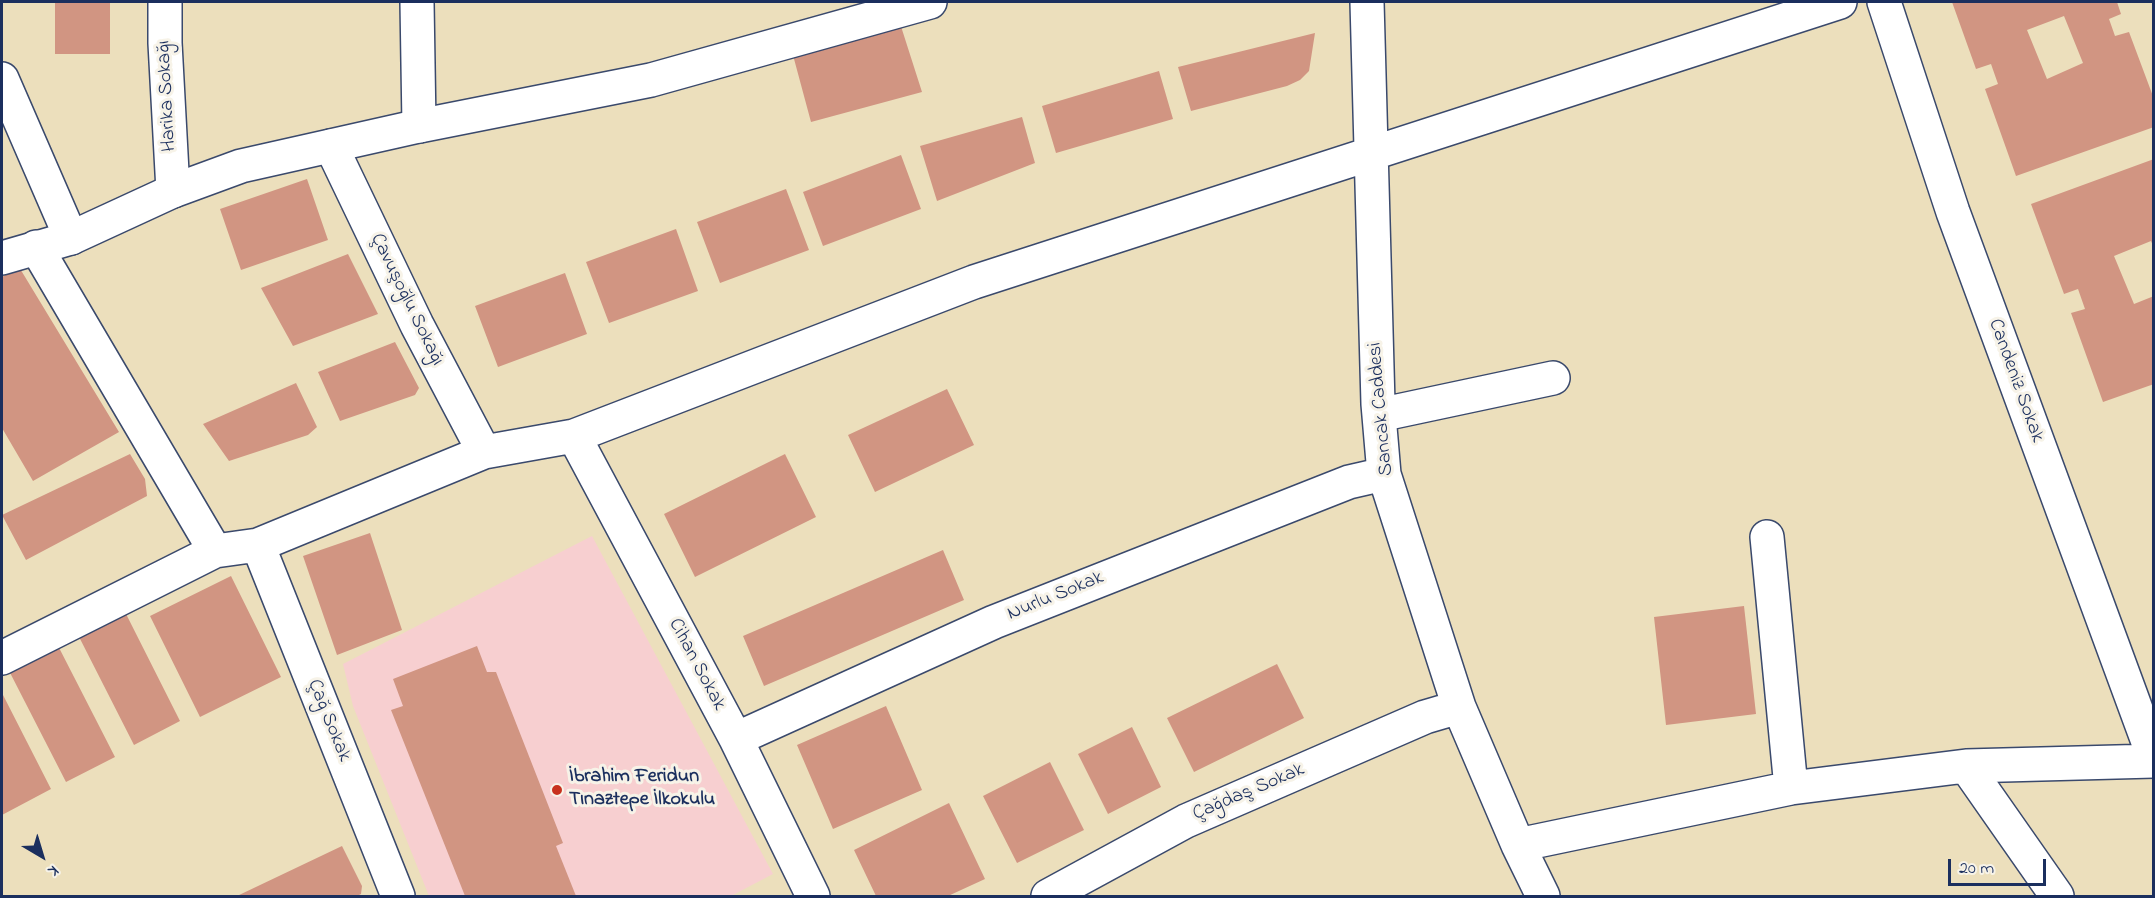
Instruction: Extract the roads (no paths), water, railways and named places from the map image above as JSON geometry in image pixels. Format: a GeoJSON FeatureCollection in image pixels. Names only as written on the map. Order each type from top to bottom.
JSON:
{"type":"FeatureCollection","features":[{"type":"Feature","properties":{"kind":"street","name":"Harika Sokağı"},"geometry":{"type":"LineString","coordinates":[[165,2],[173,191]]}},
{"type":"Feature","properties":{"kind":"street"},"geometry":{"type":"LineString","coordinates":[[417,2],[419,126]]}},
{"type":"Feature","properties":{"kind":"street"},"geometry":{"type":"LineString","coordinates":[[2,258],[71,238],[173,191],[241,166],[419,126],[651,80],[930,2]]}},
{"type":"Feature","properties":{"kind":"street","name":"Sancak Caddesi"},"geometry":{"type":"LineString","coordinates":[[1367,2],[1379,415],[1384,474],[1459,707],[1518,845],[1543,897]]}},
{"type":"Feature","properties":{"kind":"street"},"geometry":{"type":"LineString","coordinates":[[2,658],[215,551],[258,546],[484,452],[574,436],[974,282],[1840,2]]}},
{"type":"Feature","properties":{"kind":"street","name":"Candeniz Sokak"},"geometry":{"type":"LineString","coordinates":[[1884,2],[1953,212],[2154,759]]}},
{"type":"Feature","properties":{"kind":"street"},"geometry":{"type":"LineString","coordinates":[[2,79],[71,238]]}},
{"type":"Feature","properties":{"kind":"street","name":"Çavuşoğlu Sokağı"},"geometry":{"type":"LineString","coordinates":[[332,146],[417,325],[484,452]]}},
{"type":"Feature","properties":{"kind":"street"},"geometry":{"type":"LineString","coordinates":[[36,247],[215,551]]}},
{"type":"Feature","properties":{"kind":"street"},"geometry":{"type":"LineString","coordinates":[[1379,415],[1553,378]]}},
{"type":"Feature","properties":{"kind":"street","name":"Cihan Sokak"},"geometry":{"type":"LineString","coordinates":[[574,436],[736,739],[813,897]]}},
{"type":"Feature","properties":{"kind":"street","name":"Nurlu Sokak"},"geometry":{"type":"LineString","coordinates":[[736,739],[994,622],[1349,482],[1384,474]]}},
{"type":"Feature","properties":{"kind":"street"},"geometry":{"type":"LineString","coordinates":[[1767,537],[1791,788]]}},
{"type":"Feature","properties":{"kind":"street","name":"Çağ Sokak"},"geometry":{"type":"LineString","coordinates":[[258,546],[398,897]]}},
{"type":"Feature","properties":{"kind":"street","name":"Çağdaş Sokak"},"geometry":{"type":"LineString","coordinates":[[1048,897],[1186,821],[1425,717],[1459,707]]}},
{"type":"Feature","properties":{"kind":"street"},"geometry":{"type":"LineString","coordinates":[[1518,845],[1791,788],[1966,766],[2154,759]]}},
{"type":"Feature","properties":{"kind":"street"},"geometry":{"type":"LineString","coordinates":[[1966,766],[2057,897]]}},
{"type":"Feature","properties":{"kind":"place","name":"İbrahim Feridun Tınaztepe İlkokulu"},"geometry":{"type":"Point","coordinates":[557,790]}}]}
